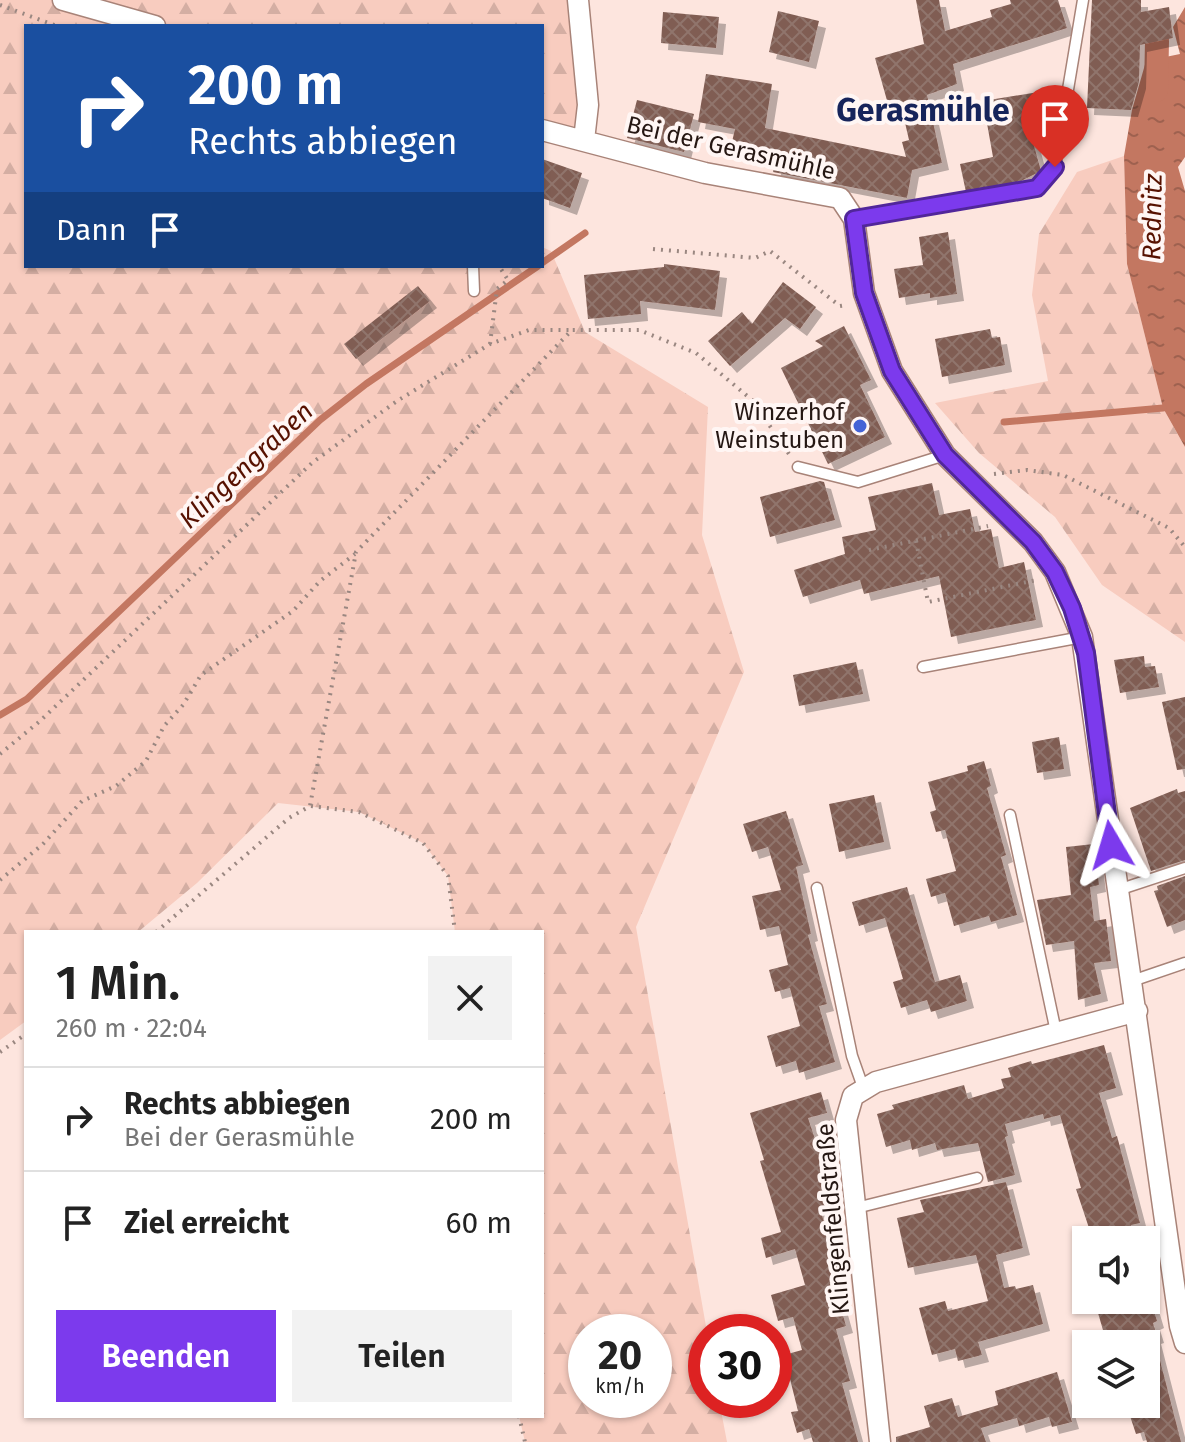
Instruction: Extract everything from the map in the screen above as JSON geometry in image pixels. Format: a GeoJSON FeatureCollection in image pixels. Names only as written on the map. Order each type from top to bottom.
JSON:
{"type":"FeatureCollection","features":[{"type":"Feature","properties":{"kind":"street"},"geometry":{"type":"LineString","coordinates":[[63,0],[148,24]]}},
{"type":"Feature","properties":{"kind":"street"},"geometry":{"type":"LineString","coordinates":[[578,0],[588,105],[584,140]]}},
{"type":"Feature","properties":{"kind":"street","name":"Bei der Gerasmühle"},"geometry":{"type":"LineString","coordinates":[[544,130],[705,173],[840,198],[854,219]]}},
{"type":"Feature","properties":{"kind":"street"},"geometry":{"type":"LineString","coordinates":[[854,219],[868,303],[892,371],[945,455],[1033,542],[1055,572],[1082,637],[1176,1299],[1185,1343]]}},
{"type":"Feature","properties":{"kind":"street"},"geometry":{"type":"LineString","coordinates":[[864,1090],[876,1082],[1137,1011]]}},
{"type":"Feature","properties":{"kind":"street","name":"Klingenfeldstraße"},"geometry":{"type":"LineString","coordinates":[[864,1090],[853,1096],[846,1120],[880,1442]]}},
{"type":"Feature","properties":{"kind":"lane"},"geometry":{"type":"LineString","coordinates":[[854,219],[1037,188],[1055,167],[1083,0]]}},
{"type":"Feature","properties":{"kind":"lane"},"geometry":{"type":"LineString","coordinates":[[473,268],[474,291]]}},
{"type":"Feature","properties":{"kind":"lane"},"geometry":{"type":"LineString","coordinates":[[798,467],[858,482],[945,455]]}},
{"type":"Feature","properties":{"kind":"lane"},"geometry":{"type":"LineString","coordinates":[[923,667],[1082,637]]}},
{"type":"Feature","properties":{"kind":"lane"},"geometry":{"type":"LineString","coordinates":[[1010,815],[1056,1032]]}},
{"type":"Feature","properties":{"kind":"lane"},"geometry":{"type":"LineString","coordinates":[[1118,890],[1185,868]]}},
{"type":"Feature","properties":{"kind":"lane"},"geometry":{"type":"LineString","coordinates":[[817,888],[852,1056],[864,1090]]}},
{"type":"Feature","properties":{"kind":"lane"},"geometry":{"type":"LineString","coordinates":[[1132,981],[1185,963]]}},
{"type":"Feature","properties":{"kind":"lane"},"geometry":{"type":"LineString","coordinates":[[856,1208],[977,1178]]}},
{"type":"Feature","properties":{"kind":"path"},"geometry":{"type":"LineString","coordinates":[[0,5],[52,24]]}},
{"type":"Feature","properties":{"kind":"path"},"geometry":{"type":"LineString","coordinates":[[653,249],[755,258],[770,251],[840,306],[868,303]]}},
{"type":"Feature","properties":{"kind":"path"},"geometry":{"type":"LineString","coordinates":[[490,344],[497,294],[508,280],[500,268]]}},
{"type":"Feature","properties":{"kind":"path"},"geometry":{"type":"LineString","coordinates":[[0,754],[40,721],[313,462],[397,401],[490,344],[529,330],[639,330],[696,353],[752,400],[798,467]]}},
{"type":"Feature","properties":{"kind":"path"},"geometry":{"type":"LineString","coordinates":[[0,880],[43,844],[82,801],[116,786],[146,761],[164,726],[183,705],[201,675],[293,611],[320,581],[356,552],[572,330]]}},
{"type":"Feature","properties":{"kind":"path"},"geometry":{"type":"LineString","coordinates":[[965,476],[1027,470],[1063,475],[1169,528],[1185,547]]}},
{"type":"Feature","properties":{"kind":"path"},"geometry":{"type":"LineString","coordinates":[[869,550],[997,524],[1007,517]]}},
{"type":"Feature","properties":{"kind":"path"},"geometry":{"type":"LineString","coordinates":[[916,541],[928,602],[1045,578],[1055,572]]}},
{"type":"Feature","properties":{"kind":"path"},"geometry":{"type":"LineString","coordinates":[[310,806],[356,552]]}},
{"type":"Feature","properties":{"kind":"path"},"geometry":{"type":"LineString","coordinates":[[158,930],[289,818],[310,806],[359,812],[423,843],[448,876],[455,930]]}},
{"type":"Feature","properties":{"kind":"path"},"geometry":{"type":"LineString","coordinates":[[0,1052],[24,1035]]}},
{"type":"Feature","properties":{"kind":"path"},"geometry":{"type":"LineString","coordinates":[[519,1418],[525,1442]]}},
{"type":"Feature","properties":{"kind":"green space"},"geometry":{"type":"Polygon","coordinates":[[[0,0],[588,0],[580,136],[544,129],[544,24],[24,24],[24,268],[544,268],[544,248],[551,251],[585,332],[708,407],[702,535],[744,672],[636,927],[704,1314],[688,1314],[688,1418],[722,1418],[727,1442],[525,1442],[519,1418],[544,1418],[544,930],[455,930],[448,876],[423,843],[359,812],[278,803],[197,883],[140,930],[24,930],[24,1022],[0,1040],[0,0]]]}},
{"type":"Feature","properties":{"kind":"green space"},"geometry":{"type":"Polygon","coordinates":[[[1124,156],[1127,264],[1163,408],[1185,447],[1185,642],[1102,585],[1055,517],[979,453],[935,403],[1048,381],[1032,295],[1039,234],[1077,172],[1124,156]]]}},
{"type":"Feature","properties":{"kind":"water","name":"Rednitz"},"geometry":{"type":"Polygon","coordinates":[[[1185,7],[1185,157],[1178,167],[1185,191],[1185,447],[1163,408],[1127,264],[1124,156],[1132,110],[1146,61],[1180,54],[1173,27],[1185,7]]]}},
{"type":"Feature","properties":{"kind":"building"},"geometry":{"type":"Polygon","coordinates":[[[916,0],[939,0],[945,31],[992,17],[990,10],[1011,4],[1010,0],[1058,0],[1067,28],[953,64],[957,84],[927,95],[942,163],[912,170],[907,198],[773,172],[777,152],[732,142],[735,129],[698,122],[706,74],[772,84],[765,128],[906,157],[902,142],[909,140],[900,101],[888,104],[875,58],[924,44],[916,0]]]}},
{"type":"Feature","properties":{"kind":"building"},"geometry":{"type":"Polygon","coordinates":[[[1092,0],[1141,0],[1141,12],[1169,7],[1173,38],[1140,45],[1139,82],[1131,110],[1087,108],[1092,0]]]}},
{"type":"Feature","properties":{"kind":"building"},"geometry":{"type":"Polygon","coordinates":[[[778,11],[819,21],[809,62],[769,52],[778,11]]]}},
{"type":"Feature","properties":{"kind":"building"},"geometry":{"type":"Polygon","coordinates":[[[663,12],[719,17],[716,48],[661,43],[663,12]]]}},
{"type":"Feature","properties":{"kind":"building"},"geometry":{"type":"Polygon","coordinates":[[[1051,90],[1049,121],[1028,124],[1041,171],[1017,183],[966,192],[960,164],[993,157],[983,101],[1051,90]]]}},
{"type":"Feature","properties":{"kind":"building"},"geometry":{"type":"Polygon","coordinates":[[[637,100],[694,114],[684,152],[627,138],[637,100]]]}},
{"type":"Feature","properties":{"kind":"building"},"geometry":{"type":"Polygon","coordinates":[[[544,160],[582,173],[570,208],[544,199],[544,160]]]}},
{"type":"Feature","properties":{"kind":"building"},"geometry":{"type":"Polygon","coordinates":[[[948,232],[957,294],[930,298],[930,293],[899,298],[894,269],[923,265],[919,237],[948,232]]]}},
{"type":"Feature","properties":{"kind":"building"},"geometry":{"type":"Polygon","coordinates":[[[664,264],[720,271],[715,310],[640,301],[641,314],[588,319],[584,275],[664,267],[664,264]]]}},
{"type":"Feature","properties":{"kind":"building"},"geometry":{"type":"Polygon","coordinates":[[[783,282],[816,307],[800,329],[785,318],[730,366],[708,341],[742,312],[752,324],[783,282]]]}},
{"type":"Feature","properties":{"kind":"building"},"geometry":{"type":"Polygon","coordinates":[[[418,286],[430,301],[356,359],[344,344],[418,286]]]}},
{"type":"Feature","properties":{"kind":"building"},"geometry":{"type":"Polygon","coordinates":[[[844,326],[871,380],[860,385],[885,437],[828,464],[781,368],[823,346],[815,341],[844,326]]]}},
{"type":"Feature","properties":{"kind":"building"},"geometry":{"type":"Polygon","coordinates":[[[990,329],[992,338],[1000,337],[1005,365],[942,377],[935,339],[990,329]]]}},
{"type":"Feature","properties":{"kind":"building"},"geometry":{"type":"Polygon","coordinates":[[[824,482],[835,520],[770,537],[760,497],[824,482]]]}},
{"type":"Feature","properties":{"kind":"building"},"geometry":{"type":"Polygon","coordinates":[[[932,483],[939,515],[970,509],[975,532],[991,529],[999,568],[1024,562],[1036,620],[951,637],[939,576],[864,594],[860,580],[803,597],[794,570],[845,554],[842,537],[876,530],[868,497],[932,483]]]}},
{"type":"Feature","properties":{"kind":"building"},"geometry":{"type":"Polygon","coordinates":[[[1144,656],[1145,667],[1155,666],[1159,687],[1120,693],[1114,660],[1144,656]]]}},
{"type":"Feature","properties":{"kind":"building"},"geometry":{"type":"Polygon","coordinates":[[[856,662],[863,694],[799,706],[793,675],[856,662]]]}},
{"type":"Feature","properties":{"kind":"building"},"geometry":{"type":"Polygon","coordinates":[[[1185,697],[1185,769],[1177,770],[1162,702],[1185,697]]]}},
{"type":"Feature","properties":{"kind":"building"},"geometry":{"type":"Polygon","coordinates":[[[1059,737],[1064,769],[1037,773],[1032,742],[1059,737]]]}},
{"type":"Feature","properties":{"kind":"building"},"geometry":{"type":"Polygon","coordinates":[[[984,761],[991,786],[987,788],[1006,855],[1001,857],[1017,915],[991,922],[989,916],[954,926],[945,893],[931,897],[926,879],[956,871],[945,830],[936,832],[930,812],[936,810],[928,782],[968,771],[967,766],[984,761]]]}},
{"type":"Feature","properties":{"kind":"building"},"geometry":{"type":"Polygon","coordinates":[[[1177,789],[1178,793],[1185,791],[1185,860],[1151,871],[1130,808],[1177,789]]]}},
{"type":"Feature","properties":{"kind":"building"},"geometry":{"type":"Polygon","coordinates":[[[874,795],[884,842],[839,852],[829,804],[874,795]]]}},
{"type":"Feature","properties":{"kind":"building"},"geometry":{"type":"Polygon","coordinates":[[[786,811],[803,865],[796,867],[811,934],[808,935],[827,1004],[819,1006],[835,1062],[799,1073],[796,1061],[776,1067],[767,1036],[800,1026],[790,988],[775,992],[769,970],[788,965],[779,926],[760,930],[752,896],[781,890],[768,847],[752,852],[743,824],[786,811]]]}},
{"type":"Feature","properties":{"kind":"building"},"geometry":{"type":"Polygon","coordinates":[[[1094,844],[1099,885],[1090,887],[1094,921],[1106,919],[1111,961],[1094,963],[1101,994],[1078,1000],[1074,941],[1046,945],[1037,900],[1071,895],[1066,847],[1094,844]]]}},
{"type":"Feature","properties":{"kind":"building"},"geometry":{"type":"Polygon","coordinates":[[[1185,876],[1185,920],[1167,927],[1154,891],[1158,890],[1157,886],[1185,876]]]}},
{"type":"Feature","properties":{"kind":"building"},"geometry":{"type":"Polygon","coordinates":[[[907,887],[935,982],[960,975],[967,1001],[931,1012],[927,1000],[901,1008],[893,982],[903,979],[885,918],[859,926],[852,902],[907,887]]]}},
{"type":"Feature","properties":{"kind":"building"},"geometry":{"type":"Polygon","coordinates":[[[1104,1045],[1116,1088],[1099,1093],[1112,1138],[1117,1136],[1140,1223],[1131,1226],[1088,1226],[1076,1189],[1081,1188],[1060,1115],[1044,1119],[1043,1114],[1005,1124],[1008,1136],[1005,1137],[1015,1175],[988,1182],[978,1143],[937,1150],[935,1143],[912,1150],[910,1140],[886,1147],[877,1114],[894,1109],[892,1105],[964,1085],[968,1099],[1004,1088],[1001,1079],[1011,1077],[1008,1068],[1031,1061],[1032,1064],[1104,1045]]]}},
{"type":"Feature","properties":{"kind":"building"},"geometry":{"type":"Polygon","coordinates":[[[821,1092],[827,1113],[808,1118],[822,1160],[827,1158],[836,1187],[825,1190],[831,1209],[821,1212],[837,1267],[830,1269],[846,1326],[836,1329],[850,1381],[842,1383],[858,1442],[813,1442],[809,1429],[797,1433],[792,1416],[792,1412],[798,1411],[792,1387],[792,1353],[802,1350],[792,1314],[776,1314],[771,1295],[805,1285],[795,1249],[766,1258],[761,1238],[781,1232],[760,1161],[764,1160],[750,1113],[821,1092]]]}},
{"type":"Feature","properties":{"kind":"building"},"geometry":{"type":"Polygon","coordinates":[[[1006,1182],[1023,1248],[996,1255],[1004,1288],[1033,1285],[1043,1324],[978,1342],[982,1355],[958,1361],[955,1349],[932,1355],[919,1308],[945,1301],[948,1311],[988,1301],[976,1255],[908,1268],[897,1218],[924,1212],[920,1200],[1006,1182]]]}},
{"type":"Feature","properties":{"kind":"building"},"geometry":{"type":"Polygon","coordinates":[[[1098,1314],[1155,1314],[1157,1321],[1153,1323],[1155,1330],[1103,1330],[1098,1314]]]}},
{"type":"Feature","properties":{"kind":"building"},"geometry":{"type":"Polygon","coordinates":[[[1160,1360],[1181,1442],[1147,1442],[1144,1432],[1136,1434],[1131,1418],[1160,1418],[1160,1360]]]}},
{"type":"Feature","properties":{"kind":"building"},"geometry":{"type":"Polygon","coordinates":[[[1057,1372],[1072,1422],[1052,1427],[1049,1417],[1019,1426],[1017,1418],[981,1428],[986,1442],[896,1442],[896,1437],[930,1427],[924,1406],[952,1398],[958,1417],[998,1405],[995,1391],[1057,1372]]]}},
{"type":"Feature","properties":{"kind":"waterway"},"geometry":{"type":"LineString","coordinates":[[1156,90],[1157,41]]}},
{"type":"Feature","properties":{"kind":"waterway","name":"Klingengraben"},"geometry":{"type":"LineString","coordinates":[[544,262],[585,233]]}},
{"type":"Feature","properties":{"kind":"waterway","name":"Klingengraben"},"geometry":{"type":"LineString","coordinates":[[0,715],[27,699],[320,420],[366,384],[535,268]]}},
{"type":"Feature","properties":{"kind":"waterway"},"geometry":{"type":"LineString","coordinates":[[1004,422],[1163,408]]}},
{"type":"Feature","properties":{"kind":"place","name":"Winzerhof Weinstuben"},"geometry":{"type":"Point","coordinates":[860,426]}},
{"type":"Feature","properties":{"kind":"district","name":"Gerasmühle"},"geometry":{"type":"Point","coordinates":[923,110]}},
{"type":"Feature","properties":{"kind":"route"},"geometry":{"type":"LineString","coordinates":[[1055,167],[1037,188],[854,219],[864,293],[892,371],[945,455],[1033,542],[1055,572],[1072,608],[1086,653],[1111,845]]}}]}
